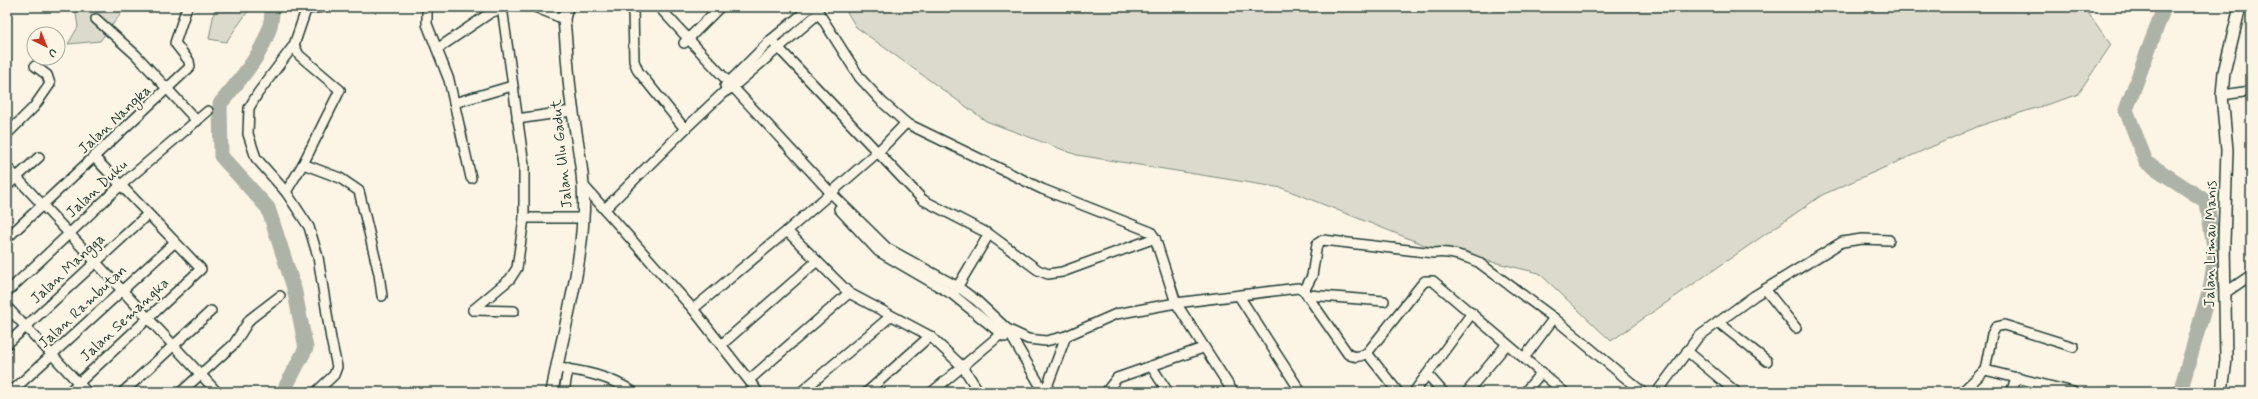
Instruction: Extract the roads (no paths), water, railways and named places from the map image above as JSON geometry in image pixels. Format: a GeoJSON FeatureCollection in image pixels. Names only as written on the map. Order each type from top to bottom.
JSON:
{"type":"FeatureCollection","features":[{"type":"Feature","properties":{"kind":"street","name":"Jalan Nangka"},"geometry":{"type":"LineString","coordinates":[[7,238],[168,90],[190,67],[190,61],[175,43],[188,7]]}},
{"type":"Feature","properties":{"kind":"street"},"geometry":{"type":"LineString","coordinates":[[316,392],[334,375],[337,367],[318,257],[309,227],[286,192],[256,158],[248,134],[249,108],[258,93],[294,45],[307,8],[324,7]]}},
{"type":"Feature","properties":{"kind":"street"},"geometry":{"type":"LineString","coordinates":[[427,7],[427,24],[444,66],[471,178]]}},
{"type":"Feature","properties":{"kind":"street"},"geometry":{"type":"LineString","coordinates":[[437,49],[490,13],[502,7],[524,165],[524,218],[517,268],[510,279],[472,310],[514,311]]}},
{"type":"Feature","properties":{"kind":"street"},"geometry":{"type":"LineString","coordinates":[[535,7],[566,10]]}},
{"type":"Feature","properties":{"kind":"street"},"geometry":{"type":"LineString","coordinates":[[633,7],[634,61],[638,71],[686,130]]}},
{"type":"Feature","properties":{"kind":"street"},"geometry":{"type":"LineString","coordinates":[[651,7],[686,41]]}},
{"type":"Feature","properties":{"kind":"street"},"geometry":{"type":"LineString","coordinates":[[659,7],[727,88],[829,194],[878,251],[977,301],[1013,342],[1044,392]]}},
{"type":"Feature","properties":{"kind":"street"},"geometry":{"type":"LineString","coordinates":[[686,41],[720,7]]}},
{"type":"Feature","properties":{"kind":"street","name":"Jalan Limau Manis"},"geometry":{"type":"LineString","coordinates":[[2222,392],[2226,360],[2224,242],[2227,150],[2222,95],[2224,72],[2240,7]]}},
{"type":"Feature","properties":{"kind":"street"},"geometry":{"type":"LineString","coordinates":[[605,209],[774,43],[815,9],[860,78],[882,102],[906,123],[1042,189],[1148,230],[1155,238],[1176,303],[1233,392]]}},
{"type":"Feature","properties":{"kind":"street","name":"Jalan Ulu Gadut"},"geometry":{"type":"LineString","coordinates":[[552,392],[571,302],[584,218],[583,185],[572,111],[566,10]]}},
{"type":"Feature","properties":{"kind":"street"},"geometry":{"type":"LineString","coordinates":[[96,19],[136,55],[197,121]]}},
{"type":"Feature","properties":{"kind":"street"},"geometry":{"type":"LineString","coordinates":[[774,43],[923,200],[989,234],[1038,270],[1048,274],[1062,272],[1155,238]]}},
{"type":"Feature","properties":{"kind":"street"},"geometry":{"type":"LineString","coordinates":[[286,192],[303,164],[340,90],[299,55],[294,45]]}},
{"type":"Feature","properties":{"kind":"street"},"geometry":{"type":"LineString","coordinates":[[7,134],[34,107],[50,84],[47,75],[35,66]]}},
{"type":"Feature","properties":{"kind":"street"},"geometry":{"type":"LineString","coordinates":[[454,103],[512,86]]}},
{"type":"Feature","properties":{"kind":"street"},"geometry":{"type":"LineString","coordinates":[[2222,95],[2251,91]]}},
{"type":"Feature","properties":{"kind":"street","name":"Jalan Duku"},"geometry":{"type":"LineString","coordinates":[[7,292],[121,185],[208,111]]}},
{"type":"Feature","properties":{"kind":"street"},"geometry":{"type":"LineString","coordinates":[[517,119],[572,111]]}},
{"type":"Feature","properties":{"kind":"street"},"geometry":{"type":"LineString","coordinates":[[693,309],[787,231],[878,152],[906,123]]}},
{"type":"Feature","properties":{"kind":"street"},"geometry":{"type":"LineString","coordinates":[[7,186],[39,157]]}},
{"type":"Feature","properties":{"kind":"street"},"geometry":{"type":"LineString","coordinates":[[94,157],[174,243]]}},
{"type":"Feature","properties":{"kind":"street"},"geometry":{"type":"LineString","coordinates":[[303,164],[340,178],[359,191],[380,274],[382,296]]}},
{"type":"Feature","properties":{"kind":"street"},"geometry":{"type":"LineString","coordinates":[[7,166],[97,261],[217,392]]}},
{"type":"Feature","properties":{"kind":"street"},"geometry":{"type":"LineString","coordinates":[[583,185],[693,309],[758,392]]}},
{"type":"Feature","properties":{"kind":"street","name":"Jalan Mangga"},"geometry":{"type":"LineString","coordinates":[[7,344],[148,214]]}},
{"type":"Feature","properties":{"kind":"street"},"geometry":{"type":"LineString","coordinates":[[524,218],[584,218]]}},
{"type":"Feature","properties":{"kind":"street"},"geometry":{"type":"LineString","coordinates":[[787,231],[849,293],[930,336],[963,367],[979,392]]}},
{"type":"Feature","properties":{"kind":"street"},"geometry":{"type":"LineString","coordinates":[[955,290],[989,234]]}},
{"type":"Feature","properties":{"kind":"street"},"geometry":{"type":"LineString","coordinates":[[1661,390],[1698,337],[1765,289],[1842,242],[1862,239],[1889,240]]}},
{"type":"Feature","properties":{"kind":"street"},"geometry":{"type":"LineString","coordinates":[[1306,293],[1312,276],[1317,244],[1323,240],[1434,253],[1445,252],[1478,262],[1554,318],[1643,392]]}},
{"type":"Feature","properties":{"kind":"street","name":"Jalan Semangka"},"geometry":{"type":"LineString","coordinates":[[69,392],[201,269],[174,243]]}},
{"type":"Feature","properties":{"kind":"street","name":"Jalan Rambutan"},"geometry":{"type":"LineString","coordinates":[[11,392],[174,243]]}},
{"type":"Feature","properties":{"kind":"street"},"geometry":{"type":"LineString","coordinates":[[721,345],[817,261]]}},
{"type":"Feature","properties":{"kind":"street"},"geometry":{"type":"LineString","coordinates":[[2225,293],[2251,275]]}},
{"type":"Feature","properties":{"kind":"street"},"geometry":{"type":"LineString","coordinates":[[1004,332],[1028,339],[1046,341],[1066,336],[1116,314],[1176,303],[1298,288],[1306,293],[1348,354],[1352,357],[1367,353],[1425,281],[1433,281],[1564,392]]}},
{"type":"Feature","properties":{"kind":"street"},"geometry":{"type":"LineString","coordinates":[[1765,289],[1796,328]]}},
{"type":"Feature","properties":{"kind":"street"},"geometry":{"type":"LineString","coordinates":[[749,380],[849,293]]}},
{"type":"Feature","properties":{"kind":"street"},"geometry":{"type":"LineString","coordinates":[[1306,293],[1384,301]]}},
{"type":"Feature","properties":{"kind":"street"},"geometry":{"type":"LineString","coordinates":[[181,392],[234,344],[250,319],[280,296]]}},
{"type":"Feature","properties":{"kind":"street"},"geometry":{"type":"LineString","coordinates":[[1239,296],[1299,389],[1299,392]]}},
{"type":"Feature","properties":{"kind":"street"},"geometry":{"type":"LineString","coordinates":[[7,307],[87,392]]}},
{"type":"Feature","properties":{"kind":"street"},"geometry":{"type":"LineString","coordinates":[[123,392],[211,311]]}},
{"type":"Feature","properties":{"kind":"street"},"geometry":{"type":"LineString","coordinates":[[1414,392],[1472,313]]}},
{"type":"Feature","properties":{"kind":"street"},"geometry":{"type":"LineString","coordinates":[[801,392],[892,316]]}},
{"type":"Feature","properties":{"kind":"street"},"geometry":{"type":"LineString","coordinates":[[1524,358],[1554,318]]}},
{"type":"Feature","properties":{"kind":"street"},"geometry":{"type":"LineString","coordinates":[[1718,322],[1767,361]]}},
{"type":"Feature","properties":{"kind":"street"},"geometry":{"type":"LineString","coordinates":[[1962,392],[1985,370],[1992,334],[1996,328],[2004,325],[2074,347]]}},
{"type":"Feature","properties":{"kind":"street"},"geometry":{"type":"LineString","coordinates":[[932,392],[1004,332]]}},
{"type":"Feature","properties":{"kind":"street"},"geometry":{"type":"LineString","coordinates":[[867,392],[930,336]]}},
{"type":"Feature","properties":{"kind":"street"},"geometry":{"type":"LineString","coordinates":[[1044,392],[1066,336]]}},
{"type":"Feature","properties":{"kind":"street"},"geometry":{"type":"LineString","coordinates":[[1467,392],[1507,344]]}},
{"type":"Feature","properties":{"kind":"street"},"geometry":{"type":"LineString","coordinates":[[1106,392],[1108,387],[1117,378],[1204,348]]}},
{"type":"Feature","properties":{"kind":"street"},"geometry":{"type":"LineString","coordinates":[[1687,351],[1736,392]]}},
{"type":"Feature","properties":{"kind":"street"},"geometry":{"type":"LineString","coordinates":[[1367,353],[1398,392]]}},
{"type":"Feature","properties":{"kind":"street"},"geometry":{"type":"LineString","coordinates":[[1151,366],[1168,392]]}},
{"type":"Feature","properties":{"kind":"street"},"geometry":{"type":"LineString","coordinates":[[556,368],[568,369],[611,381],[633,392]]}},
{"type":"Feature","properties":{"kind":"street"},"geometry":{"type":"LineString","coordinates":[[564,392],[568,369]]}},
{"type":"Feature","properties":{"kind":"street"},"geometry":{"type":"LineString","coordinates":[[1985,370],[2073,392]]}},
{"type":"Feature","properties":{"kind":"street"},"geometry":{"type":"LineString","coordinates":[[1525,392],[1542,372]]}},
{"type":"Feature","properties":{"kind":"street"},"geometry":{"type":"LineString","coordinates":[[1428,374],[1443,392]]}},
{"type":"Feature","properties":{"kind":"street"},"geometry":{"type":"LineString","coordinates":[[2011,392],[2017,377]]}},
{"type":"Feature","properties":{"kind":"waterway"},"geometry":{"type":"LineString","coordinates":[[272,7],[268,34],[262,47],[255,59],[220,104],[221,156],[268,208],[294,288],[306,348],[283,392]]}},
{"type":"Feature","properties":{"kind":"waterway"},"geometry":{"type":"LineString","coordinates":[[2162,7],[2162,13],[2126,110],[2146,162],[2207,202],[2215,254],[2211,285],[2180,392]]}}]}
